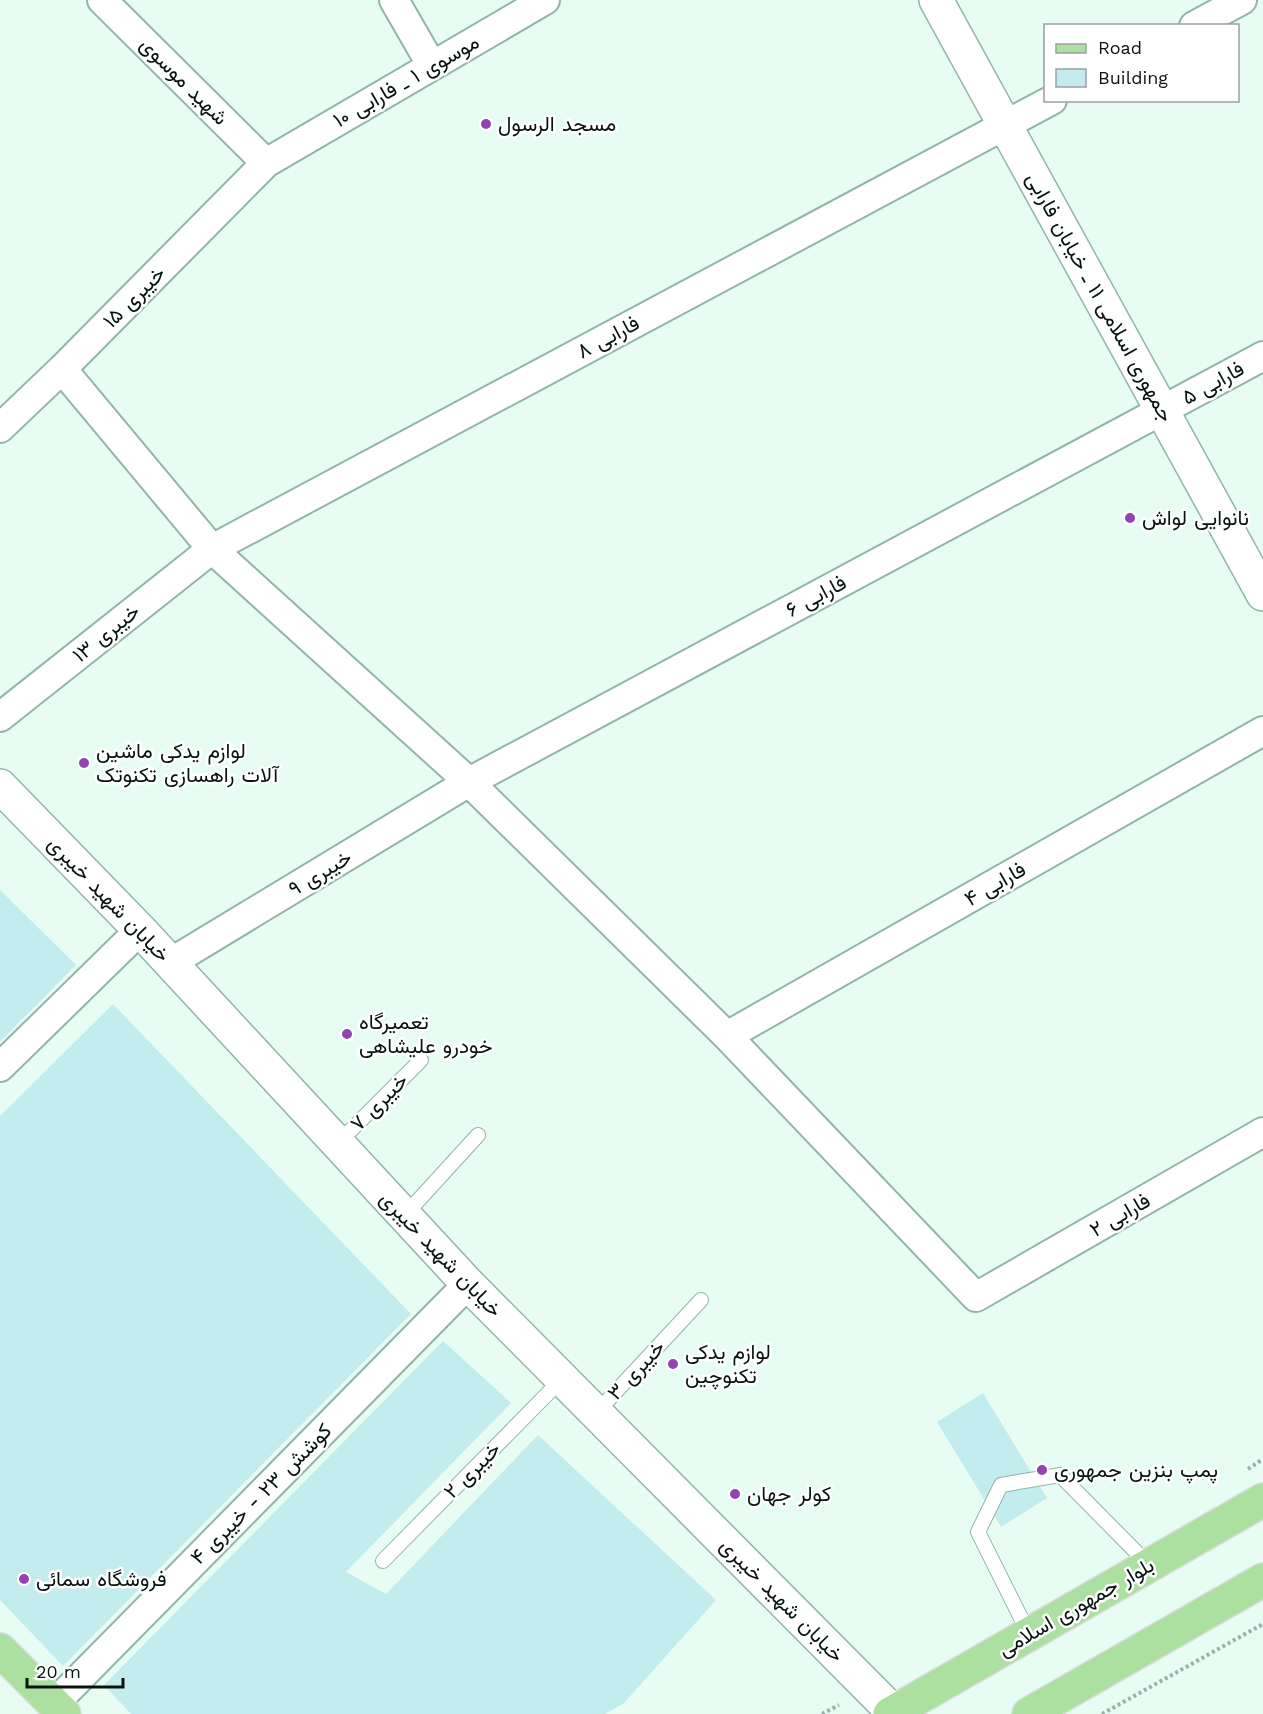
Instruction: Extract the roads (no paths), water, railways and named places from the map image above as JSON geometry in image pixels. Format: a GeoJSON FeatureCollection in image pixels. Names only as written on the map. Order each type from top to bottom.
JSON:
{"type":"FeatureCollection","features":[{"type":"Feature","properties":{"kind":"main road","name":"بلوار جمهوری اسلامی"},"geometry":{"type":"LineString","coordinates":[[891,1713],[1263,1500]]}},
{"type":"Feature","properties":{"kind":"main road"},"geometry":{"type":"LineString","coordinates":[[1029,1714],[1263,1580]]}},
{"type":"Feature","properties":{"kind":"main road"},"geometry":{"type":"LineString","coordinates":[[0,1650],[59,1709]]}},
{"type":"Feature","properties":{"kind":"street","name":"شهید موسوی"},"geometry":{"type":"LineString","coordinates":[[102,0],[266,163]]}},
{"type":"Feature","properties":{"kind":"street"},"geometry":{"type":"LineString","coordinates":[[394,0],[432,66]]}},
{"type":"Feature","properties":{"kind":"street","name":"موسوی ۱ ـ فارابی ۱۰"},"geometry":{"type":"LineString","coordinates":[[266,163],[546,0]]}},
{"type":"Feature","properties":{"kind":"street","name":"جمهوری اسلامی ۱۱ ـ خیابان فارابی"},"geometry":{"type":"LineString","coordinates":[[936,0],[1263,594]]}},
{"type":"Feature","properties":{"kind":"street"},"geometry":{"type":"LineString","coordinates":[[1198,24],[1242,0]]}},
{"type":"Feature","properties":{"kind":"street","name":"فارابی ۸"},"geometry":{"type":"LineString","coordinates":[[212,549],[1048,102]]}},
{"type":"Feature","properties":{"kind":"street","name":"خیبری ۱۵"},"geometry":{"type":"LineString","coordinates":[[0,429],[266,163]]}},
{"type":"Feature","properties":{"kind":"street","name":"فارابی ۵"},"geometry":{"type":"LineString","coordinates":[[1162,410],[1263,356]]}},
{"type":"Feature","properties":{"kind":"street"},"geometry":{"type":"LineString","coordinates":[[62,369],[212,549],[469,782],[727,1036]]}},
{"type":"Feature","properties":{"kind":"street","name":"فارابی ۶"},"geometry":{"type":"LineString","coordinates":[[469,782],[1162,410]]}},
{"type":"Feature","properties":{"kind":"street","name":"خیبری ۱۳"},"geometry":{"type":"LineString","coordinates":[[0,717],[212,549]]}},
{"type":"Feature","properties":{"kind":"street","name":"فارابی ۴"},"geometry":{"type":"LineString","coordinates":[[727,1036],[1263,731]]}},
{"type":"Feature","properties":{"kind":"street","name":"خیبری ۹"},"geometry":{"type":"LineString","coordinates":[[170,963],[469,782]]}},
{"type":"Feature","properties":{"kind":"street","name":"خیابان شهید خیبری"},"geometry":{"type":"LineString","coordinates":[[0,786],[141,930],[468,1284],[891,1713]]}},
{"type":"Feature","properties":{"kind":"street"},"geometry":{"type":"LineString","coordinates":[[0,1067],[141,930]]}},
{"type":"Feature","properties":{"kind":"street","name":"فارابی ۲"},"geometry":{"type":"LineString","coordinates":[[727,1036],[976,1297],[1263,1132]]}},
{"type":"Feature","properties":{"kind":"street","name":"کوشش ۲۳ - خیبری ۴"},"geometry":{"type":"LineString","coordinates":[[59,1709],[468,1284]]}},
{"type":"Feature","properties":{"kind":"lane","name":"خیبری ۷"},"geometry":{"type":"LineString","coordinates":[[337,1144],[422,1060]]}},
{"type":"Feature","properties":{"kind":"lane"},"geometry":{"type":"LineString","coordinates":[[404,1216],[478,1135]]}},
{"type":"Feature","properties":{"kind":"lane","name":"خیبری ۳"},"geometry":{"type":"LineString","coordinates":[[596,1413],[701,1300]]}},
{"type":"Feature","properties":{"kind":"lane","name":"خیبری ۲"},"geometry":{"type":"LineString","coordinates":[[382,1562],[562,1378]]}},
{"type":"Feature","properties":{"kind":"lane"},"geometry":{"type":"LineString","coordinates":[[1029,1634],[978,1532],[1001,1485],[1060,1475],[1149,1565]]}},
{"type":"Feature","properties":{"kind":"place","name":"مسجد الرسول"},"geometry":{"type":"Point","coordinates":[486,124]}},
{"type":"Feature","properties":{"kind":"place","name":"نانوایی لواش"},"geometry":{"type":"Point","coordinates":[1130,518]}},
{"type":"Feature","properties":{"kind":"place","name":"لوازم یدکی ماشین آلات راهسازی تکنوتک"},"geometry":{"type":"Point","coordinates":[84,763]}},
{"type":"Feature","properties":{"kind":"place","name":"تعمیرگاه خودرو علیشاهی"},"geometry":{"type":"Point","coordinates":[347,1034]}},
{"type":"Feature","properties":{"kind":"place","name":"لوازم یدکی تکنوچین"},"geometry":{"type":"Point","coordinates":[673,1364]}},
{"type":"Feature","properties":{"kind":"place","name":"پمپ بنزین جمهوری"},"geometry":{"type":"Point","coordinates":[1042,1470]}},
{"type":"Feature","properties":{"kind":"place","name":"کولر جهان"},"geometry":{"type":"Point","coordinates":[735,1494]}},
{"type":"Feature","properties":{"kind":"place","name":"فروشگاه سمائی"},"geometry":{"type":"Point","coordinates":[24,1579]}}]}
